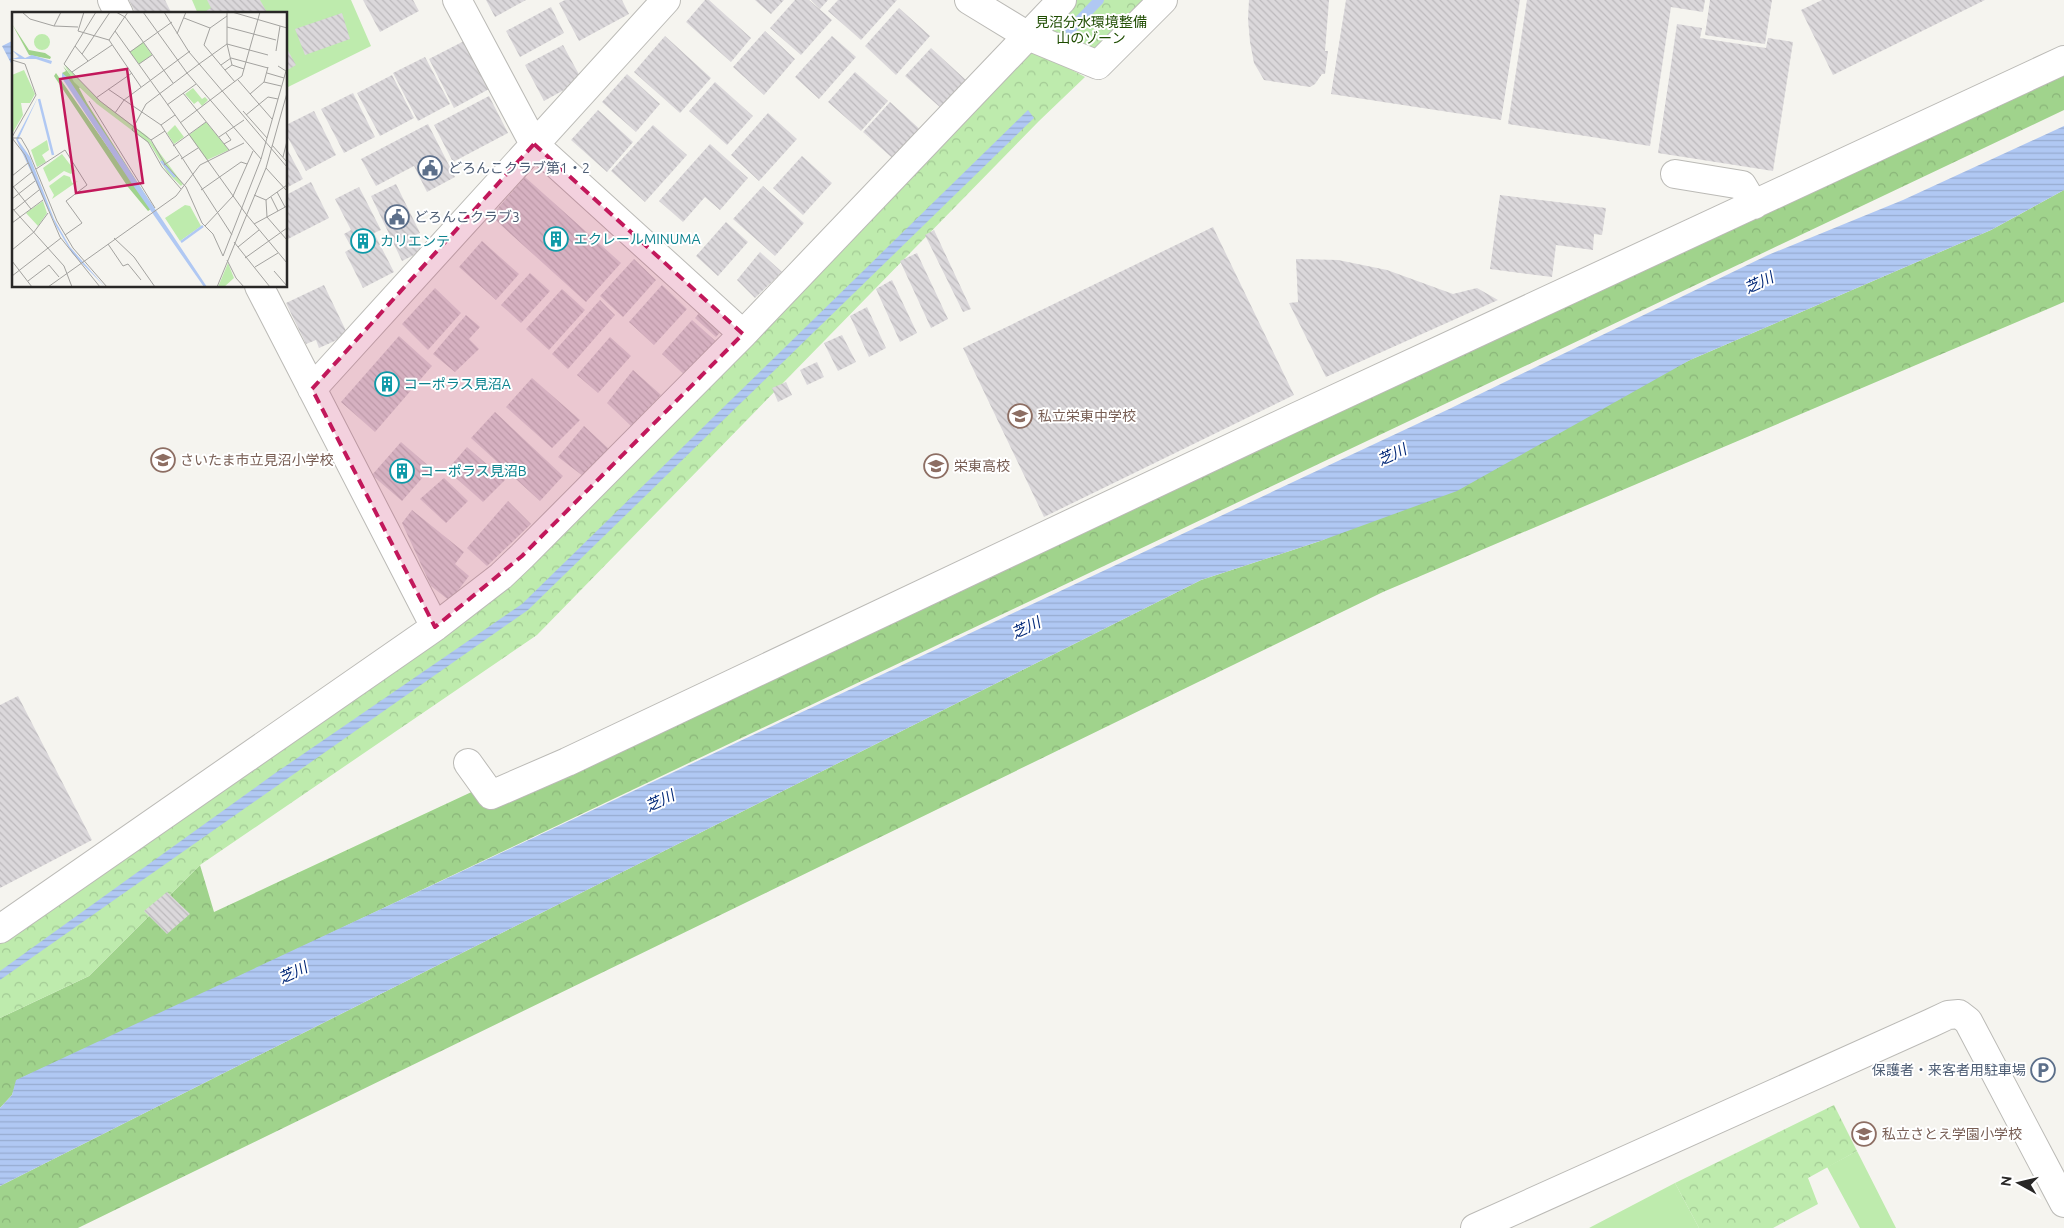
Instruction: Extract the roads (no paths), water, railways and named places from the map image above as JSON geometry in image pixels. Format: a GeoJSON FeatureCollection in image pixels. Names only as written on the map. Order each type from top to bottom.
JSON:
{"type":"FeatureCollection","features":[{"type":"Feature","properties":{"kind":"street"},"geometry":{"type":"LineString","coordinates":[[112,0],[118,12]]}},
{"type":"Feature","properties":{"kind":"street"},"geometry":{"type":"LineString","coordinates":[[457,0],[534,144],[743,334]]}},
{"type":"Feature","properties":{"kind":"street"},"geometry":{"type":"LineString","coordinates":[[312,389],[666,0]]}},
{"type":"Feature","properties":{"kind":"street"},"geometry":{"type":"LineString","coordinates":[[969,0],[1028,36],[1098,65],[1163,0]]}},
{"type":"Feature","properties":{"kind":"street"},"geometry":{"type":"LineString","coordinates":[[0,929],[435,627],[508,570],[743,334],[1062,0]]}},
{"type":"Feature","properties":{"kind":"street"},"geometry":{"type":"LineString","coordinates":[[468,763],[491,795],[567,762],[1296,417],[1754,206],[2064,60]]}},
{"type":"Feature","properties":{"kind":"street"},"geometry":{"type":"LineString","coordinates":[[1675,174],[1742,185],[1754,206]]}},
{"type":"Feature","properties":{"kind":"street"},"geometry":{"type":"LineString","coordinates":[[260,288],[435,627]]}},
{"type":"Feature","properties":{"kind":"street"},"geometry":{"type":"LineString","coordinates":[[1475,1228],[1931,1023],[1948,1016],[1960,1014],[1968,1021],[2064,1203]]}},
{"type":"Feature","properties":{"kind":"water"},"geometry":{"type":"Polygon","coordinates":[[[12,41],[12,65],[2,46],[12,41]]]}},
{"type":"Feature","properties":{"kind":"water"},"geometry":{"type":"Polygon","coordinates":[[[1028,110],[1034,118],[528,610],[0,980],[0,971],[274,774],[522,604],[1028,110]]]}},
{"type":"Feature","properties":{"kind":"water","name":"芝川"},"geometry":{"type":"Polygon","coordinates":[[[2064,126],[2064,190],[1991,230],[1690,360],[1457,491],[1323,540],[1201,580],[0,1186],[0,1108],[12,1095],[16,1080],[1447,410],[1768,255],[1903,200],[2064,126]]]}},
{"type":"Feature","properties":{"kind":"waterway"},"geometry":{"type":"LineString","coordinates":[[1070,30],[1099,0]]}},
{"type":"Feature","properties":{"kind":"place","name":"どろんこクラブ第1・2"},"geometry":{"type":"Point","coordinates":[430,168]}},
{"type":"Feature","properties":{"kind":"place","name":"どろんこクラブ3"},"geometry":{"type":"Point","coordinates":[397,217]}},
{"type":"Feature","properties":{"kind":"place","name":"エクレールMINUMA"},"geometry":{"type":"Point","coordinates":[556,239]}},
{"type":"Feature","properties":{"kind":"place","name":"カリエンテ"},"geometry":{"type":"Point","coordinates":[363,241]}},
{"type":"Feature","properties":{"kind":"place","name":"コーポラス見沼A"},"geometry":{"type":"Point","coordinates":[387,384]}},
{"type":"Feature","properties":{"kind":"place","name":"私立栄東中学校"},"geometry":{"type":"Point","coordinates":[1020,416]}},
{"type":"Feature","properties":{"kind":"place","name":"さいたま市立見沼小学校"},"geometry":{"type":"Point","coordinates":[163,460]}},
{"type":"Feature","properties":{"kind":"place","name":"栄東高校"},"geometry":{"type":"Point","coordinates":[936,466]}},
{"type":"Feature","properties":{"kind":"place","name":"コーポラス見沼B"},"geometry":{"type":"Point","coordinates":[402,471]}},
{"type":"Feature","properties":{"kind":"place","name":"保護者・来客者用駐車場"},"geometry":{"type":"Point","coordinates":[2043,1070]}},
{"type":"Feature","properties":{"kind":"place","name":"私立さとえ学園小学校"},"geometry":{"type":"Point","coordinates":[1864,1134]}},
{"type":"Feature","properties":{"kind":"park label","name":"見沼分水環境整備 山のゾーン"},"geometry":{"type":"Point","coordinates":[1091,30]}}]}
